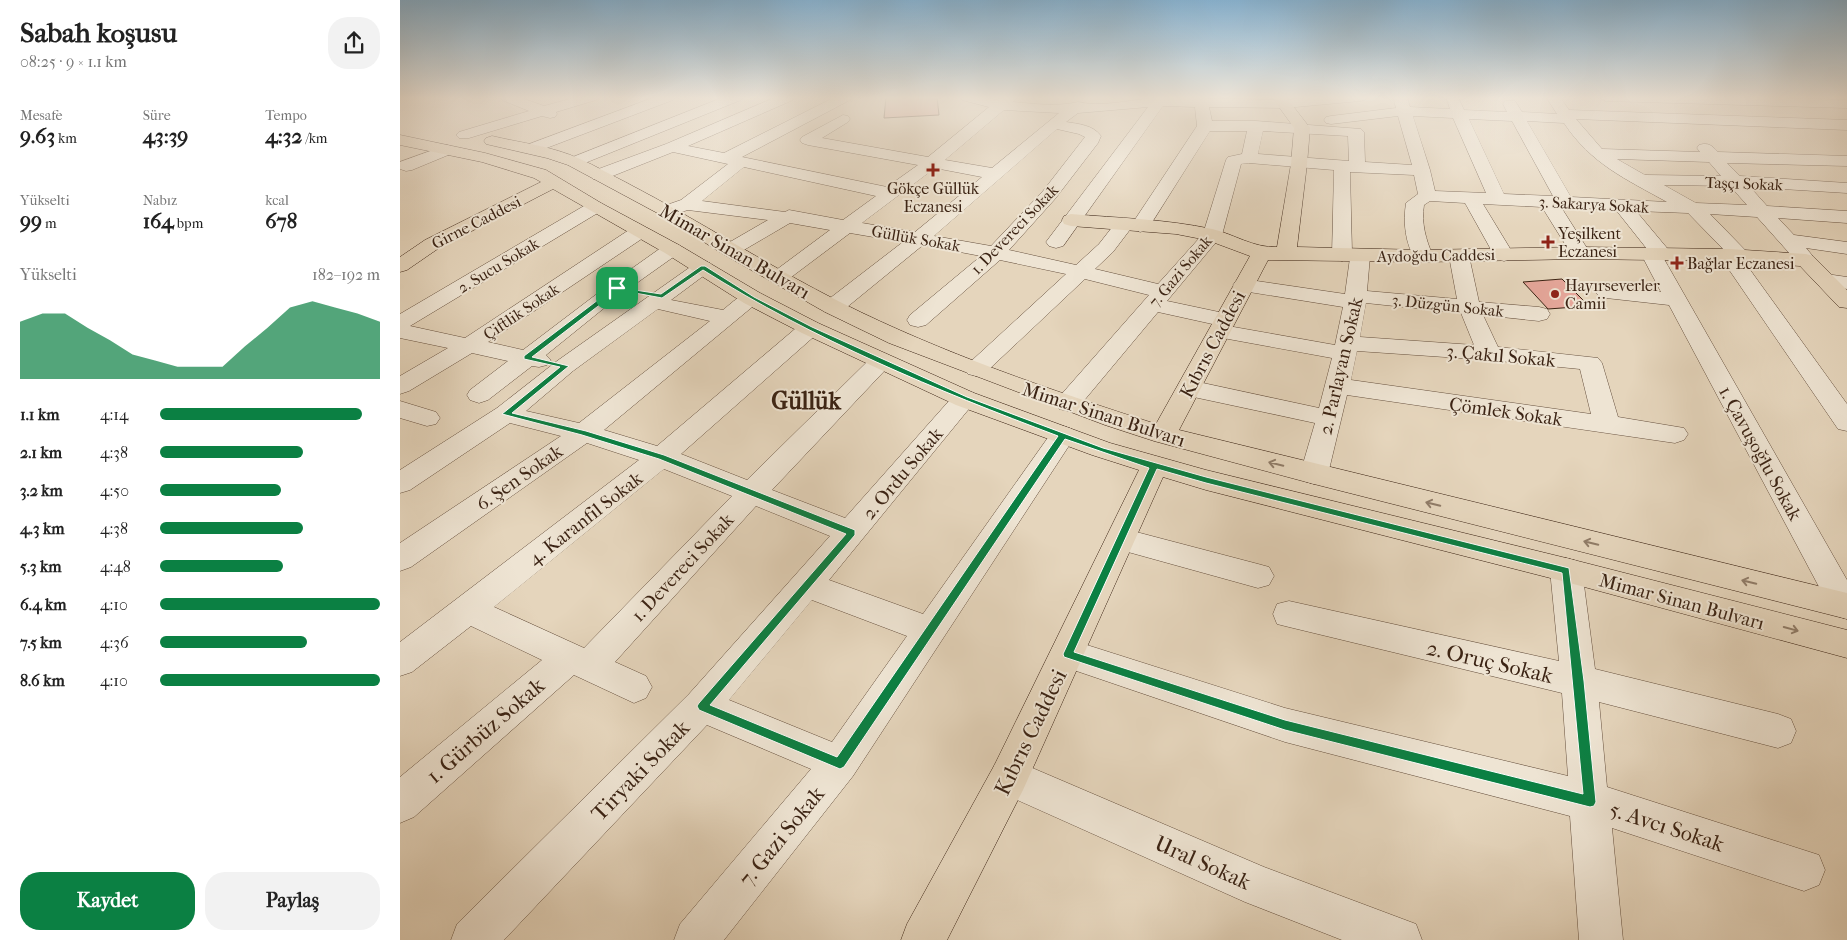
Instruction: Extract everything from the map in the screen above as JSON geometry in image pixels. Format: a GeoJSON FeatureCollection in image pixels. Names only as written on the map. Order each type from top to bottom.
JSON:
{"type":"FeatureCollection","features":[{"type":"Feature","properties":{"kind":"main road","name":"Mimar Sinan Bulvarı"},"geometry":{"type":"LineString","coordinates":[[424,141],[530,149],[574,162],[599,175],[677,208],[730,250],[833,307],[897,338],[976,369],[1154,466],[1566,570],[1847,644]]}},
{"type":"Feature","properties":{"kind":"main road","name":"Mimar Sinan Bulvarı"},"geometry":{"type":"LineString","coordinates":[[452,141],[524,167],[554,182],[703,267],[752,298],[881,362],[965,398],[1066,419],[1163,435],[1846,606]]}},
{"type":"Feature","properties":{"kind":"main road"},"geometry":{"type":"LineString","coordinates":[[1286,252],[1299,164],[1300,141]]}},
{"type":"Feature","properties":{"kind":"main road","name":"Girne Caddesi"},"geometry":{"type":"LineString","coordinates":[[401,263],[432,244],[554,182]]}},
{"type":"Feature","properties":{"kind":"main road","name":"Aydoğdu Caddesi"},"geometry":{"type":"LineString","coordinates":[[1071,220],[1176,228],[1212,235],[1261,254],[1286,252],[1351,256],[1459,256],[1580,253],[1734,255],[1806,260]]}},
{"type":"Feature","properties":{"kind":"main road","name":"Kıbrıs Caddesi"},"geometry":{"type":"LineString","coordinates":[[1163,435],[1261,254]]}},
{"type":"Feature","properties":{"kind":"main road"},"geometry":{"type":"LineString","coordinates":[[1806,260],[1847,302]]}},
{"type":"Feature","properties":{"kind":"main road","name":"Kıbrıs Caddesi"},"geometry":{"type":"LineString","coordinates":[[923,940],[1009,777],[1154,466]]}},
{"type":"Feature","properties":{"kind":"street"},"geometry":{"type":"LineString","coordinates":[[406,166],[458,141]]}},
{"type":"Feature","properties":{"kind":"street"},"geometry":{"type":"LineString","coordinates":[[530,149],[551,141]]}},
{"type":"Feature","properties":{"kind":"street"},"geometry":{"type":"LineString","coordinates":[[574,162],[627,141]]}},
{"type":"Feature","properties":{"kind":"street"},"geometry":{"type":"LineString","coordinates":[[599,175],[686,141]]}},
{"type":"Feature","properties":{"kind":"street"},"geometry":{"type":"LineString","coordinates":[[677,208],[731,164],[770,141]]}},
{"type":"Feature","properties":{"kind":"street"},"geometry":{"type":"LineString","coordinates":[[813,141],[994,174]]}},
{"type":"Feature","properties":{"kind":"street"},"geometry":{"type":"LineString","coordinates":[[779,277],[931,163],[957,141]]}},
{"type":"Feature","properties":{"kind":"street"},"geometry":{"type":"LineString","coordinates":[[833,307],[920,238],[1034,141]]}},
{"type":"Feature","properties":{"kind":"street","name":"1. Devereci Sokak"},"geometry":{"type":"LineString","coordinates":[[918,320],[997,252],[1049,195],[1091,141]]}},
{"type":"Feature","properties":{"kind":"street"},"geometry":{"type":"LineString","coordinates":[[1056,242],[1131,141]]}},
{"type":"Feature","properties":{"kind":"street"},"geometry":{"type":"LineString","coordinates":[[976,369],[1132,226],[1194,141]]}},
{"type":"Feature","properties":{"kind":"street"},"geometry":{"type":"LineString","coordinates":[[1253,141],[1249,158],[1299,164],[1422,170]]}},
{"type":"Feature","properties":{"kind":"street","name":"2. Parlayan Sokak"},"geometry":{"type":"LineString","coordinates":[[1314,474],[1347,348],[1356,299],[1351,256],[1349,167],[1354,141]]}},
{"type":"Feature","properties":{"kind":"street"},"geometry":{"type":"LineString","coordinates":[[1413,141],[1428,196],[1415,203],[1413,213],[1416,241],[1423,256]]}},
{"type":"Feature","properties":{"kind":"street"},"geometry":{"type":"LineString","coordinates":[[1472,141],[1497,199]]}},
{"type":"Feature","properties":{"kind":"street"},"geometry":{"type":"LineString","coordinates":[[1529,141],[1580,253]]}},
{"type":"Feature","properties":{"kind":"street"},"geometry":{"type":"LineString","coordinates":[[1587,141],[1598,154],[1694,209],[1734,255],[1847,423]]}},
{"type":"Feature","properties":{"kind":"street"},"geometry":{"type":"LineString","coordinates":[[1699,141],[1711,157],[1806,260]]}},
{"type":"Feature","properties":{"kind":"street"},"geometry":{"type":"LineString","coordinates":[[614,146],[650,156],[731,164],[889,193]]}},
{"type":"Feature","properties":{"kind":"street"},"geometry":{"type":"LineString","coordinates":[[672,147],[731,164]]}},
{"type":"Feature","properties":{"kind":"street"},"geometry":{"type":"LineString","coordinates":[[1832,147],[1847,158]]}},
{"type":"Feature","properties":{"kind":"street"},"geometry":{"type":"LineString","coordinates":[[1598,154],[1847,162]]}},
{"type":"Feature","properties":{"kind":"street","name":"7. Gazi Sokak"},"geometry":{"type":"LineString","coordinates":[[696,940],[840,763],[930,630],[1066,419],[1158,298],[1212,235],[1234,160],[1249,158]]}},
{"type":"Feature","properties":{"kind":"street","name":"Taşçı Sokak"},"geometry":{"type":"LineString","coordinates":[[1641,180],[1734,182],[1847,188]]}},
{"type":"Feature","properties":{"kind":"street","name":"3. Sakarya Sokak"},"geometry":{"type":"LineString","coordinates":[[1428,196],[1760,211],[1847,217]]}},
{"type":"Feature","properties":{"kind":"street"},"geometry":{"type":"LineString","coordinates":[[1471,198],[1504,255]]}},
{"type":"Feature","properties":{"kind":"street","name":"1. Çavuşoğlu Sokak"},"geometry":{"type":"LineString","coordinates":[[1621,205],[1657,254],[1677,300],[1846,606]]}},
{"type":"Feature","properties":{"kind":"street","name":"2. Sucu Sokak"},"geometry":{"type":"LineString","coordinates":[[400,322],[595,207]]}},
{"type":"Feature","properties":{"kind":"street","name":"Güllük Sokak"},"geometry":{"type":"LineString","coordinates":[[677,208],[789,216],[997,252],[1082,270],[1158,298],[1222,325]]}},
{"type":"Feature","properties":{"kind":"street"},"geometry":{"type":"LineString","coordinates":[[730,250],[789,216]]}},
{"type":"Feature","properties":{"kind":"street","name":"Çiftlik Sokak"},"geometry":{"type":"LineString","coordinates":[[400,386],[469,345],[639,232]]}},
{"type":"Feature","properties":{"kind":"street"},"geometry":{"type":"LineString","coordinates":[[1010,237],[1106,248]]}},
{"type":"Feature","properties":{"kind":"street"},"geometry":{"type":"LineString","coordinates":[[1786,240],[1847,248]]}},
{"type":"Feature","properties":{"kind":"street"},"geometry":{"type":"LineString","coordinates":[[479,395],[617,288],[672,249]]}},
{"type":"Feature","properties":{"kind":"street"},"geometry":{"type":"LineString","coordinates":[[1459,256],[1469,307],[1489,353]]}},
{"type":"Feature","properties":{"kind":"street"},"geometry":{"type":"LineString","coordinates":[[400,483],[506,414],[565,366],[703,267]]}},
{"type":"Feature","properties":{"kind":"street"},"geometry":{"type":"LineString","coordinates":[[568,279],[617,288],[727,318]]}},
{"type":"Feature","properties":{"kind":"street"},"geometry":{"type":"LineString","coordinates":[[1826,280],[1847,283]]}},
{"type":"Feature","properties":{"kind":"street","name":"3. Düzgün Sokak"},"geometry":{"type":"LineString","coordinates":[[1243,285],[1356,299],[1539,314]]}},
{"type":"Feature","properties":{"kind":"street"},"geometry":{"type":"LineString","coordinates":[[1606,292],[1677,300]]}},
{"type":"Feature","properties":{"kind":"street","name":"6. Şen Sokak"},"geometry":{"type":"LineString","coordinates":[[400,560],[584,433],[752,298]]}},
{"type":"Feature","properties":{"kind":"street","name":"3. Çakıl Sokak"},"geometry":{"type":"LineString","coordinates":[[1222,325],[1347,348],[1489,353],[1590,363],[1607,425]]}},
{"type":"Feature","properties":{"kind":"street","name":"4. Karanfil Sokak"},"geometry":{"type":"LineString","coordinates":[[400,661],[468,610],[661,457],[810,328]]}},
{"type":"Feature","properties":{"kind":"street"},"geometry":{"type":"LineString","coordinates":[[400,331],[565,366]]}},
{"type":"Feature","properties":{"kind":"street","name":"1. Devereci Sokak"},"geometry":{"type":"LineString","coordinates":[[579,662],[752,493],[881,362]]}},
{"type":"Feature","properties":{"kind":"street","name":"Çömlek Sokak"},"geometry":{"type":"LineString","coordinates":[[1337,386],[1675,434]]}},
{"type":"Feature","properties":{"kind":"street"},"geometry":{"type":"LineString","coordinates":[[1189,388],[1329,418]]}},
{"type":"Feature","properties":{"kind":"street","name":"2. Ordu Sokak"},"geometry":{"type":"LineString","coordinates":[[702,706],[965,398]]}},
{"type":"Feature","properties":{"kind":"street"},"geometry":{"type":"LineString","coordinates":[[400,410],[427,418]]}},
{"type":"Feature","properties":{"kind":"street"},"geometry":{"type":"LineString","coordinates":[[506,414],[584,433],[661,457],[852,532]]}},
{"type":"Feature","properties":{"kind":"street"},"geometry":{"type":"LineString","coordinates":[[1121,539],[1258,576]]}},
{"type":"Feature","properties":{"kind":"street"},"geometry":{"type":"LineString","coordinates":[[1566,570],[1579,681],[1601,940]]}},
{"type":"Feature","properties":{"kind":"street"},"geometry":{"type":"LineString","coordinates":[[806,585],[930,630]]}},
{"type":"Feature","properties":{"kind":"street"},"geometry":{"type":"LineString","coordinates":[[468,610],[634,687]]}},
{"type":"Feature","properties":{"kind":"street","name":"2. Oruç Sokak"},"geometry":{"type":"LineString","coordinates":[[1289,614],[1579,681],[1778,731]]}},
{"type":"Feature","properties":{"kind":"street","name":"5. Avcı Sokak"},"geometry":{"type":"LineString","coordinates":[[1068,654],[1285,725],[1590,802],[1804,870]]}},
{"type":"Feature","properties":{"kind":"street","name":"1. Gürbüz Sokak"},"geometry":{"type":"LineString","coordinates":[[400,803],[579,662]]}},
{"type":"Feature","properties":{"kind":"street","name":"Tiryaki Sokak"},"geometry":{"type":"LineString","coordinates":[[473,940],[702,706],[840,763]]}},
{"type":"Feature","properties":{"kind":"street","name":"Ural Sokak"},"geometry":{"type":"LineString","coordinates":[[1009,777],[1260,887],[1400,940]]}},
{"type":"Feature","properties":{"kind":"building","name":"Hayırseverler Camii"},"geometry":{"type":"Polygon","coordinates":[[[1562,279],[1589,306],[1548,309],[1523,282],[1562,279]]]}},
{"type":"Feature","properties":{"kind":"place","name":"Gökçe Güllük Eczanesi"},"geometry":{"type":"Point","coordinates":[933,170]}},
{"type":"Feature","properties":{"kind":"place","name":"Yeşilkent Eczanesi"},"geometry":{"type":"Point","coordinates":[1548,242]}},
{"type":"Feature","properties":{"kind":"place","name":"Bağlar Eczanesi"},"geometry":{"type":"Point","coordinates":[1677,263]}},
{"type":"Feature","properties":{"kind":"place","name":"Hayırseverler Camii"},"geometry":{"type":"Point","coordinates":[1555,294]}},
{"type":"Feature","properties":{"kind":"district","name":"Güllük"},"geometry":{"type":"Point","coordinates":[806,401]}},
{"type":"Feature","properties":{"kind":"route"},"geometry":{"type":"LineString","coordinates":[[617,288],[527,357],[565,366],[506,414],[584,433],[661,457],[852,532],[702,706],[840,763],[1063,435],[1101,450],[1206,480],[1566,570],[1579,681],[1590,802],[1285,725],[1068,654],[1154,466],[1101,450],[1063,435],[965,398],[881,362],[752,298],[703,267],[662,296],[617,288]]}}]}
